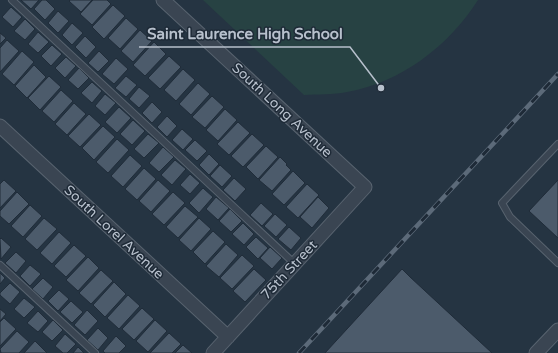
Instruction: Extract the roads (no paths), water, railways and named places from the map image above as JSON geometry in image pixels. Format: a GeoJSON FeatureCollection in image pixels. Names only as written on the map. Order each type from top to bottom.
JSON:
{"type":"FeatureCollection","features":[{"type":"Feature","properties":{"kind":"street","name":"South Long Avenue"},"geometry":{"type":"LineString","coordinates":[[163,0],[365,187]]}},
{"type":"Feature","properties":{"kind":"street","name":"South Lorel Avenue"},"geometry":{"type":"LineString","coordinates":[[0,126],[228,337]]}},
{"type":"Feature","properties":{"kind":"street","name":"75th Street"},"geometry":{"type":"LineString","coordinates":[[212,353],[365,187]]}},
{"type":"Feature","properties":{"kind":"street"},"geometry":{"type":"LineString","coordinates":[[536,353],[558,330]]}},
{"type":"Feature","properties":{"kind":"lane"},"geometry":{"type":"LineString","coordinates":[[12,0],[295,264]]}},
{"type":"Feature","properties":{"kind":"lane"},"geometry":{"type":"LineString","coordinates":[[558,144],[502,203],[510,217],[558,263]]}},
{"type":"Feature","properties":{"kind":"lane"},"geometry":{"type":"LineString","coordinates":[[0,265],[96,353]]}},
{"type":"Feature","properties":{"kind":"railway"},"geometry":{"type":"LineString","coordinates":[[299,353],[558,74]]}},
{"type":"Feature","properties":{"kind":"place","name":"Saint Laurence High School"},"geometry":{"type":"Point","coordinates":[381,88]}}]}
